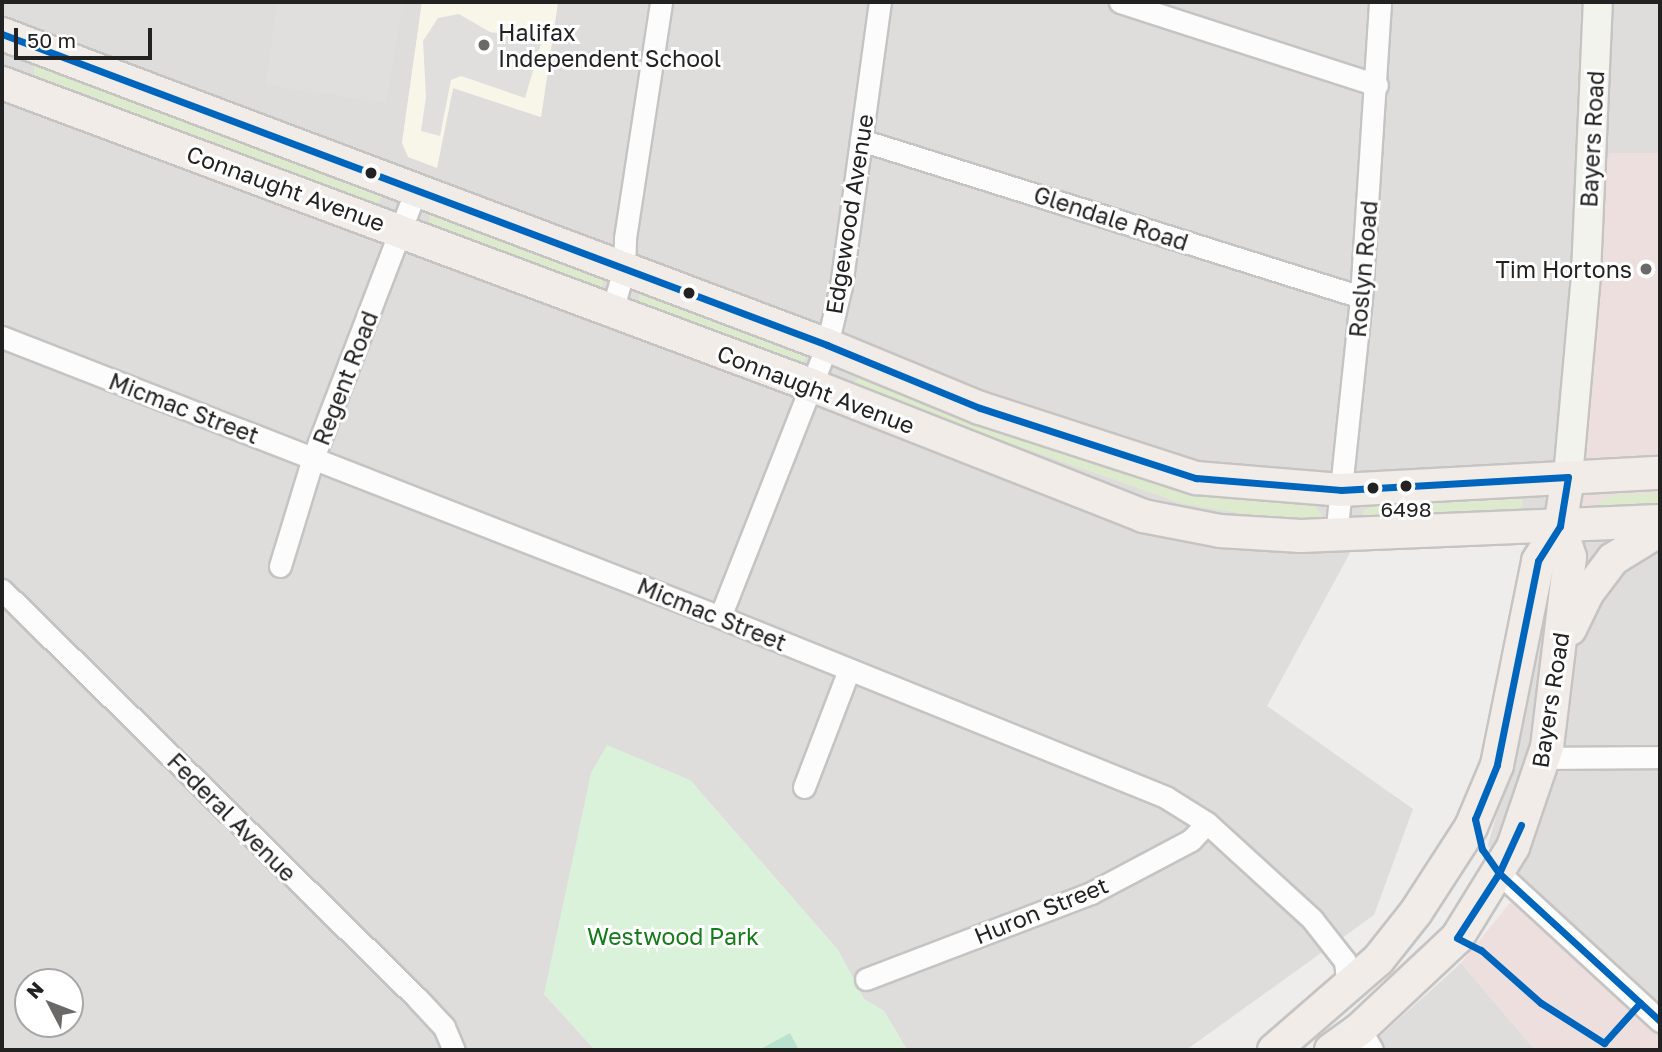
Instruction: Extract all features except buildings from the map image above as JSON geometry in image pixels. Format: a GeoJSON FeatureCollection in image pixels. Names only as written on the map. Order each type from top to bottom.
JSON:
{"type":"FeatureCollection","features":[{"type":"Feature","properties":{"kind":"main road","name":"Bayers Road"},"geometry":{"type":"LineString","coordinates":[[1274,1050],[1348,989],[1378,960],[1416,912],[1475,819],[1497,765],[1514,701],[1538,561],[1560,526],[1568,477],[1586,274],[1598,2]]}},
{"type":"Feature","properties":{"kind":"main road","name":"Connaught Avenue"},"geometry":{"type":"LineString","coordinates":[[12,38],[827,345],[980,408],[1196,478],[1341,490],[1660,473]]}},
{"type":"Feature","properties":{"kind":"main road"},"geometry":{"type":"LineString","coordinates":[[4,84],[12,38]]}},
{"type":"Feature","properties":{"kind":"main road","name":"Connaught Avenue"},"geometry":{"type":"LineString","coordinates":[[4,84],[811,385],[1143,516],[1220,531],[1336,536],[1660,521]]}},
{"type":"Feature","properties":{"kind":"main road","name":"Bayers Road"},"geometry":{"type":"LineString","coordinates":[[1331,1050],[1366,1040],[1457,937],[1499,873],[1545,758],[1570,557],[1560,526]]}},
{"type":"Feature","properties":{"kind":"main road"},"geometry":{"type":"LineString","coordinates":[[1558,660],[1596,580],[1613,559],[1660,530]]}},
{"type":"Feature","properties":{"kind":"main road"},"geometry":{"type":"LineString","coordinates":[[1475,819],[1482,849],[1499,873]]}},
{"type":"Feature","properties":{"kind":"main road"},"geometry":{"type":"LineString","coordinates":[[1378,960],[1405,939],[1430,931],[1457,937]]}},
{"type":"Feature","properties":{"kind":"street"},"geometry":{"type":"LineString","coordinates":[[612,311],[624,268],[625,237],[661,2]]}},
{"type":"Feature","properties":{"kind":"street","name":"Edgewood Avenue"},"geometry":{"type":"LineString","coordinates":[[720,617],[827,345],[841,286],[880,2]]}},
{"type":"Feature","properties":{"kind":"street"},"geometry":{"type":"LineString","coordinates":[[1119,2],[1377,85]]}},
{"type":"Feature","properties":{"kind":"street","name":"Roslyn Road"},"geometry":{"type":"LineString","coordinates":[[1336,536],[1361,297],[1377,85],[1380,2]]}},
{"type":"Feature","properties":{"kind":"street","name":"Glendale Road"},"geometry":{"type":"LineString","coordinates":[[862,140],[1361,297]]}},
{"type":"Feature","properties":{"kind":"street","name":"Regent Road"},"geometry":{"type":"LineString","coordinates":[[279,566],[313,458],[415,192]]}},
{"type":"Feature","properties":{"kind":"street","name":"Micmac Street"},"geometry":{"type":"LineString","coordinates":[[2,337],[720,617],[1167,798],[1207,823],[1272,878],[1345,961],[1348,989]]}},
{"type":"Feature","properties":{"kind":"street","name":"Federal Avenue"},"geometry":{"type":"LineString","coordinates":[[2,590],[417,998],[444,1027],[454,1050]]}},
{"type":"Feature","properties":{"kind":"street"},"geometry":{"type":"LineString","coordinates":[[804,787],[849,670]]}},
{"type":"Feature","properties":{"kind":"street"},"geometry":{"type":"LineString","coordinates":[[1545,758],[1660,757]]}},
{"type":"Feature","properties":{"kind":"street","name":"Huron Street"},"geometry":{"type":"LineString","coordinates":[[866,979],[1091,893],[1191,840],[1207,823]]}},
{"type":"Feature","properties":{"kind":"street"},"geometry":{"type":"LineString","coordinates":[[1499,873],[1660,1021]]}},
{"type":"Feature","properties":{"kind":"shaded area"},"geometry":{"type":"Polygon","coordinates":[[[2,2],[422,2],[402,143],[437,167],[453,88],[541,117],[558,2],[1660,2],[1660,153],[1609,153],[1660,505],[1660,1021],[1518,893],[1488,845],[1529,698],[1554,512],[1364,527],[1267,706],[1413,809],[1374,915],[1186,1050],[907,1050],[884,1011],[864,999],[838,950],[690,780],[544,994],[595,1050],[2,1050],[2,2]]]}},
{"type":"Feature","properties":{"kind":"shaded area"},"geometry":{"type":"Polygon","coordinates":[[[277,2],[402,4],[386,103],[266,85],[277,2]]]}},
{"type":"Feature","properties":{"kind":"shaded area","name":"Halifax Independent School"},"geometry":{"type":"Polygon","coordinates":[[[422,2],[558,2],[541,117],[453,88],[437,168],[408,157],[402,143],[422,2]]]}},
{"type":"Feature","properties":{"kind":"shaded area"},"geometry":{"type":"Polygon","coordinates":[[[459,14],[490,32],[542,40],[525,98],[461,76],[451,80],[440,136],[421,131],[426,97],[423,41],[438,18],[459,14]]]}},
{"type":"Feature","properties":{"kind":"shaded area"},"geometry":{"type":"Polygon","coordinates":[[[1609,153],[1660,153],[1660,505],[1554,511],[1609,153]]]}},
{"type":"Feature","properties":{"kind":"shaded area"},"geometry":{"type":"Polygon","coordinates":[[[1518,893],[1660,1021],[1660,1050],[1535,1050],[1461,963],[1518,893]]]}},
{"type":"Feature","properties":{"kind":"shaded area"},"geometry":{"type":"Polygon","coordinates":[[[1461,963],[1535,1050],[1365,1050],[1461,963]]]}},
{"type":"Feature","properties":{"kind":"green space"},"geometry":{"type":"Polygon","coordinates":[[[41,61],[384,190],[378,206],[34,80],[34,64],[41,61]]]}},
{"type":"Feature","properties":{"kind":"green space"},"geometry":{"type":"Polygon","coordinates":[[[438,208],[600,270],[605,278],[602,287],[594,289],[430,227],[429,212],[438,208]]]}},
{"type":"Feature","properties":{"kind":"green space"},"geometry":{"type":"Polygon","coordinates":[[[646,289],[804,351],[806,359],[795,367],[639,308],[639,293],[646,289]]]}},
{"type":"Feature","properties":{"kind":"green space"},"geometry":{"type":"Polygon","coordinates":[[[861,375],[1203,492],[1313,504],[1322,515],[1316,523],[1306,524],[1183,504],[857,390],[852,385],[861,375]]]}},
{"type":"Feature","properties":{"kind":"green space"},"geometry":{"type":"Polygon","coordinates":[[[1660,493],[1660,509],[1613,512],[1597,503],[1612,495],[1660,493]]]}},
{"type":"Feature","properties":{"kind":"green space"},"geometry":{"type":"Polygon","coordinates":[[[1523,497],[1522,508],[1366,517],[1362,512],[1371,505],[1523,497]]]}},
{"type":"Feature","properties":{"kind":"green space","name":"Westwood Park"},"geometry":{"type":"Polygon","coordinates":[[[607,745],[690,780],[838,950],[864,999],[884,1011],[907,1050],[595,1050],[544,994],[591,773],[607,745]]]}},
{"type":"Feature","properties":{"kind":"green space"},"geometry":{"type":"Polygon","coordinates":[[[790,1033],[799,1050],[759,1050],[790,1033]]]}},
{"type":"Feature","properties":{"kind":"transit line"},"geometry":{"type":"LineString","coordinates":[[2,34],[827,345],[980,408],[1196,478],[1341,490],[1568,477],[1560,526],[1538,561],[1497,765],[1475,819],[1482,849],[1499,873],[1660,1021]]}},
{"type":"Feature","properties":{"kind":"transit line"},"geometry":{"type":"LineString","coordinates":[[1521,825],[1499,873],[1457,938],[1481,950],[1541,1003],[1604,1043],[1640,1003]]}},
{"type":"Feature","properties":{"kind":"place","name":"Halifax Independent School"},"geometry":{"type":"Point","coordinates":[484,45]}},
{"type":"Feature","properties":{"kind":"place","name":"Tim Hortons"},"geometry":{"type":"Point","coordinates":[1646,269]}},
{"type":"Feature","properties":{"kind":"place","name":"6498"},"geometry":{"type":"Point","coordinates":[1406,486]}}]}
